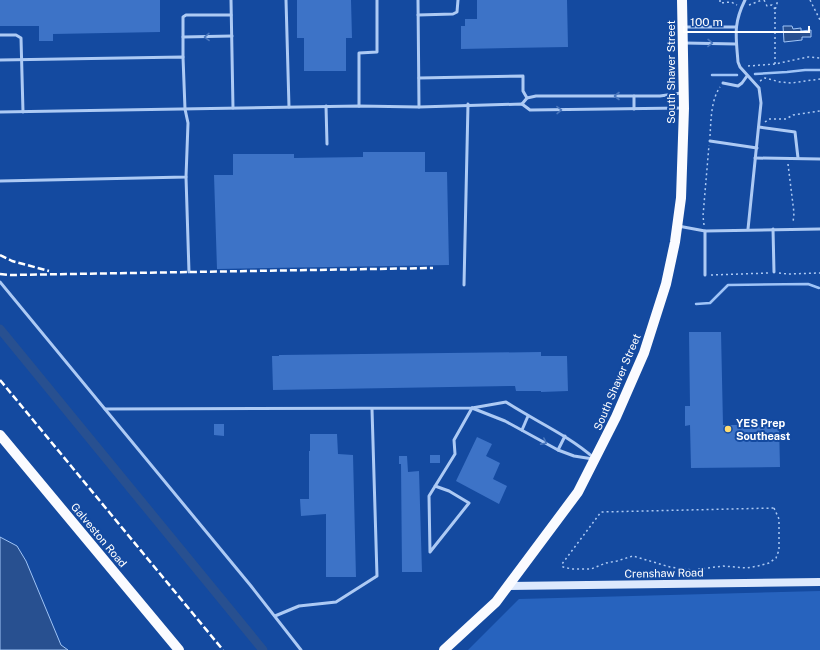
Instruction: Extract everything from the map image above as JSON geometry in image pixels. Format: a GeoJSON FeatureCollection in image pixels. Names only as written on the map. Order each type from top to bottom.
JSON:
{"type":"FeatureCollection","features":[{"type":"Feature","properties":{"kind":"main road","name":"South Shaver Street"},"geometry":{"type":"LineString","coordinates":[[444,650],[496,602],[578,492],[616,417],[644,353],[666,284],[681,198],[684,108],[682,0]]}},
{"type":"Feature","properties":{"kind":"main road","name":"Galveston Road"},"geometry":{"type":"LineString","coordinates":[[0,435],[179,650]]}},
{"type":"Feature","properties":{"kind":"main road","name":"Crenshaw Road"},"geometry":{"type":"LineString","coordinates":[[508,586],[820,582]]}},
{"type":"Feature","properties":{"kind":"lane"},"geometry":{"type":"LineString","coordinates":[[231,0],[233,108]]}},
{"type":"Feature","properties":{"kind":"lane"},"geometry":{"type":"LineString","coordinates":[[286,0],[289,107]]}},
{"type":"Feature","properties":{"kind":"lane"},"geometry":{"type":"LineString","coordinates":[[359,106],[359,53],[377,52],[377,0]]}},
{"type":"Feature","properties":{"kind":"lane"},"geometry":{"type":"LineString","coordinates":[[418,0],[419,106]]}},
{"type":"Feature","properties":{"kind":"lane"},"geometry":{"type":"LineString","coordinates":[[418,15],[454,14],[457,12],[458,0]]}},
{"type":"Feature","properties":{"kind":"lane"},"geometry":{"type":"LineString","coordinates":[[745,0],[739,12],[736,27],[738,62],[747,76],[759,88],[761,103],[748,230]]}},
{"type":"Feature","properties":{"kind":"lane"},"geometry":{"type":"LineString","coordinates":[[189,272],[186,177],[188,123],[185,109],[183,17],[186,15],[231,15]]}},
{"type":"Feature","properties":{"kind":"lane"},"geometry":{"type":"LineString","coordinates":[[683,27],[736,27]]}},
{"type":"Feature","properties":{"kind":"lane"},"geometry":{"type":"LineString","coordinates":[[0,36],[16,35],[20,38],[23,112]]}},
{"type":"Feature","properties":{"kind":"lane"},"geometry":{"type":"LineString","coordinates":[[183,37],[232,36]]}},
{"type":"Feature","properties":{"kind":"lane"},"geometry":{"type":"LineString","coordinates":[[683,42],[736,44]]}},
{"type":"Feature","properties":{"kind":"lane"},"geometry":{"type":"LineString","coordinates":[[0,60],[184,57]]}},
{"type":"Feature","properties":{"kind":"lane"},"geometry":{"type":"LineString","coordinates":[[419,78],[523,76],[523,91],[527,98]]}},
{"type":"Feature","properties":{"kind":"lane"},"geometry":{"type":"LineString","coordinates":[[723,83],[738,86],[747,76]]}},
{"type":"Feature","properties":{"kind":"lane"},"geometry":{"type":"LineString","coordinates":[[522,104],[527,98],[536,96],[660,96],[684,92]]}},
{"type":"Feature","properties":{"kind":"lane"},"geometry":{"type":"LineString","coordinates":[[634,96],[634,109]]}},
{"type":"Feature","properties":{"kind":"lane"},"geometry":{"type":"LineString","coordinates":[[0,112],[468,104],[522,104],[530,110],[684,108]]}},
{"type":"Feature","properties":{"kind":"lane"},"geometry":{"type":"LineString","coordinates":[[464,285],[468,104]]}},
{"type":"Feature","properties":{"kind":"lane"},"geometry":{"type":"LineString","coordinates":[[326,106],[327,144]]}},
{"type":"Feature","properties":{"kind":"lane"},"geometry":{"type":"LineString","coordinates":[[759,127],[795,132],[798,158]]}},
{"type":"Feature","properties":{"kind":"lane"},"geometry":{"type":"LineString","coordinates":[[710,141],[756,148]]}},
{"type":"Feature","properties":{"kind":"lane"},"geometry":{"type":"LineString","coordinates":[[755,158],[820,159]]}},
{"type":"Feature","properties":{"kind":"lane"},"geometry":{"type":"LineString","coordinates":[[0,181],[186,177]]}},
{"type":"Feature","properties":{"kind":"lane"},"geometry":{"type":"LineString","coordinates":[[677,226],[705,231],[820,229]]}},
{"type":"Feature","properties":{"kind":"lane"},"geometry":{"type":"LineString","coordinates":[[773,229],[774,272]]}},
{"type":"Feature","properties":{"kind":"lane"},"geometry":{"type":"LineString","coordinates":[[705,231],[705,275]]}},
{"type":"Feature","properties":{"kind":"lane"},"geometry":{"type":"LineString","coordinates":[[0,282],[275,616],[301,650]]}},
{"type":"Feature","properties":{"kind":"lane"},"geometry":{"type":"LineString","coordinates":[[105,409],[472,408],[506,402],[565,436],[580,446],[595,460]]}},
{"type":"Feature","properties":{"kind":"lane"},"geometry":{"type":"LineString","coordinates":[[472,408],[505,421],[558,450],[574,456],[595,460]]}},
{"type":"Feature","properties":{"kind":"lane"},"geometry":{"type":"LineString","coordinates":[[435,486],[449,490],[469,503],[430,552],[429,496],[435,486],[455,454],[454,440],[472,408]]}},
{"type":"Feature","properties":{"kind":"lane"},"geometry":{"type":"LineString","coordinates":[[275,616],[299,606],[336,602],[376,576],[372,409]]}},
{"type":"Feature","properties":{"kind":"lane"},"geometry":{"type":"LineString","coordinates":[[522,430],[528,416]]}},
{"type":"Feature","properties":{"kind":"lane"},"geometry":{"type":"LineString","coordinates":[[558,450],[565,436]]}},
{"type":"Feature","properties":{"kind":"path"},"geometry":{"type":"LineString","coordinates":[[764,0],[767,6],[772,5],[775,10]]}},
{"type":"Feature","properties":{"kind":"path"},"geometry":{"type":"LineString","coordinates":[[775,64],[775,10],[778,0]]}},
{"type":"Feature","properties":{"kind":"path"},"geometry":{"type":"LineString","coordinates":[[810,0],[820,20]]}},
{"type":"Feature","properties":{"kind":"path"},"geometry":{"type":"LineString","coordinates":[[740,67],[775,64],[808,57],[819,57]]}},
{"type":"Feature","properties":{"kind":"path"},"geometry":{"type":"LineString","coordinates":[[756,85],[766,78],[791,83],[820,79]]}},
{"type":"Feature","properties":{"kind":"path"},"geometry":{"type":"LineString","coordinates":[[705,231],[703,216],[713,104],[717,91],[723,83]]}},
{"type":"Feature","properties":{"kind":"path"},"geometry":{"type":"LineString","coordinates":[[759,127],[769,119],[786,119],[793,115],[820,111]]}},
{"type":"Feature","properties":{"kind":"path"},"geometry":{"type":"LineString","coordinates":[[787,158],[794,213],[792,229]]}},
{"type":"Feature","properties":{"kind":"path"},"geometry":{"type":"LineString","coordinates":[[705,275],[743,273],[764,274],[774,272],[787,274],[820,273]]}},
{"type":"Feature","properties":{"kind":"path"},"geometry":{"type":"LineString","coordinates":[[774,508],[780,519],[779,550],[776,558],[769,563],[747,568],[723,566],[692,570],[670,567],[633,556],[617,561],[606,562],[591,569],[572,569],[563,567],[562,564],[601,512],[774,508]]}},
{"type":"Feature","properties":{"kind":"shaded area"},"geometry":{"type":"Polygon","coordinates":[[[783,26],[792,26],[793,29],[801,28],[801,31],[811,30],[811,37],[802,37],[802,40],[784,42],[783,26]]]}},
{"type":"Feature","properties":{"kind":"shaded area"},"geometry":{"type":"Polygon","coordinates":[[[0,537],[17,546],[26,561],[61,645],[68,650],[0,650],[0,537]]]}},
{"type":"Feature","properties":{"kind":"shaded area"},"geometry":{"type":"Polygon","coordinates":[[[820,591],[820,650],[468,650],[519,599],[820,591]]]}},
{"type":"Feature","properties":{"kind":"building"},"geometry":{"type":"Polygon","coordinates":[[[0,0],[160,0],[160,32],[53,34],[53,41],[39,41],[39,26],[0,26],[0,0]]]}},
{"type":"Feature","properties":{"kind":"building"},"geometry":{"type":"Polygon","coordinates":[[[297,0],[351,0],[352,38],[346,38],[346,71],[304,71],[304,38],[297,38],[297,0]]]}},
{"type":"Feature","properties":{"kind":"building"},"geometry":{"type":"Polygon","coordinates":[[[477,0],[567,0],[568,47],[461,49],[461,26],[465,26],[465,19],[477,19],[477,0]]]}},
{"type":"Feature","properties":{"kind":"building"},"geometry":{"type":"Polygon","coordinates":[[[363,152],[425,152],[425,172],[447,172],[449,265],[217,269],[214,175],[233,175],[233,154],[294,154],[294,158],[363,157],[363,152]]]}},
{"type":"Feature","properties":{"kind":"building"},"geometry":{"type":"Polygon","coordinates":[[[689,332],[721,332],[723,425],[779,425],[780,467],[691,468],[690,425],[685,426],[685,406],[690,406],[689,332]]]}},
{"type":"Feature","properties":{"kind":"building"},"geometry":{"type":"Polygon","coordinates":[[[541,352],[541,356],[567,356],[568,391],[516,391],[515,386],[273,390],[272,356],[279,355],[541,352]]]}},
{"type":"Feature","properties":{"kind":"building"},"geometry":{"type":"Polygon","coordinates":[[[214,424],[224,424],[224,436],[214,435],[214,424]]]}},
{"type":"Feature","properties":{"kind":"building"},"geometry":{"type":"Polygon","coordinates":[[[310,434],[337,434],[338,454],[353,455],[356,577],[326,577],[326,514],[301,516],[300,499],[309,499],[310,434]]]}},
{"type":"Feature","properties":{"kind":"building"},"geometry":{"type":"Polygon","coordinates":[[[477,437],[492,444],[486,456],[500,463],[493,479],[507,486],[499,504],[456,481],[477,437]]]}},
{"type":"Feature","properties":{"kind":"building"},"geometry":{"type":"Polygon","coordinates":[[[430,455],[440,455],[440,463],[430,463],[430,455]]]}},
{"type":"Feature","properties":{"kind":"building"},"geometry":{"type":"Polygon","coordinates":[[[399,456],[407,456],[408,472],[419,471],[422,572],[402,572],[401,464],[399,464],[399,456]]]}},
{"type":"Feature","properties":{"kind":"waterway"},"geometry":{"type":"LineString","coordinates":[[755,74],[820,70]]}},
{"type":"Feature","properties":{"kind":"waterway"},"geometry":{"type":"LineString","coordinates":[[712,75],[737,75]]}},
{"type":"Feature","properties":{"kind":"waterway"},"geometry":{"type":"LineString","coordinates":[[696,304],[710,303],[728,285],[808,284],[819,288]]}},
{"type":"Feature","properties":{"kind":"waterway"},"geometry":{"type":"LineString","coordinates":[[0,329],[263,650]]}},
{"type":"Feature","properties":{"kind":"railway"},"geometry":{"type":"LineString","coordinates":[[0,255],[12,261],[49,271]]}},
{"type":"Feature","properties":{"kind":"railway"},"geometry":{"type":"LineString","coordinates":[[0,274],[433,268]]}},
{"type":"Feature","properties":{"kind":"railway"},"geometry":{"type":"LineString","coordinates":[[0,380],[223,650]]}},
{"type":"Feature","properties":{"kind":"place","name":"YES Prep Southeast"},"geometry":{"type":"Point","coordinates":[728,429]}}]}
